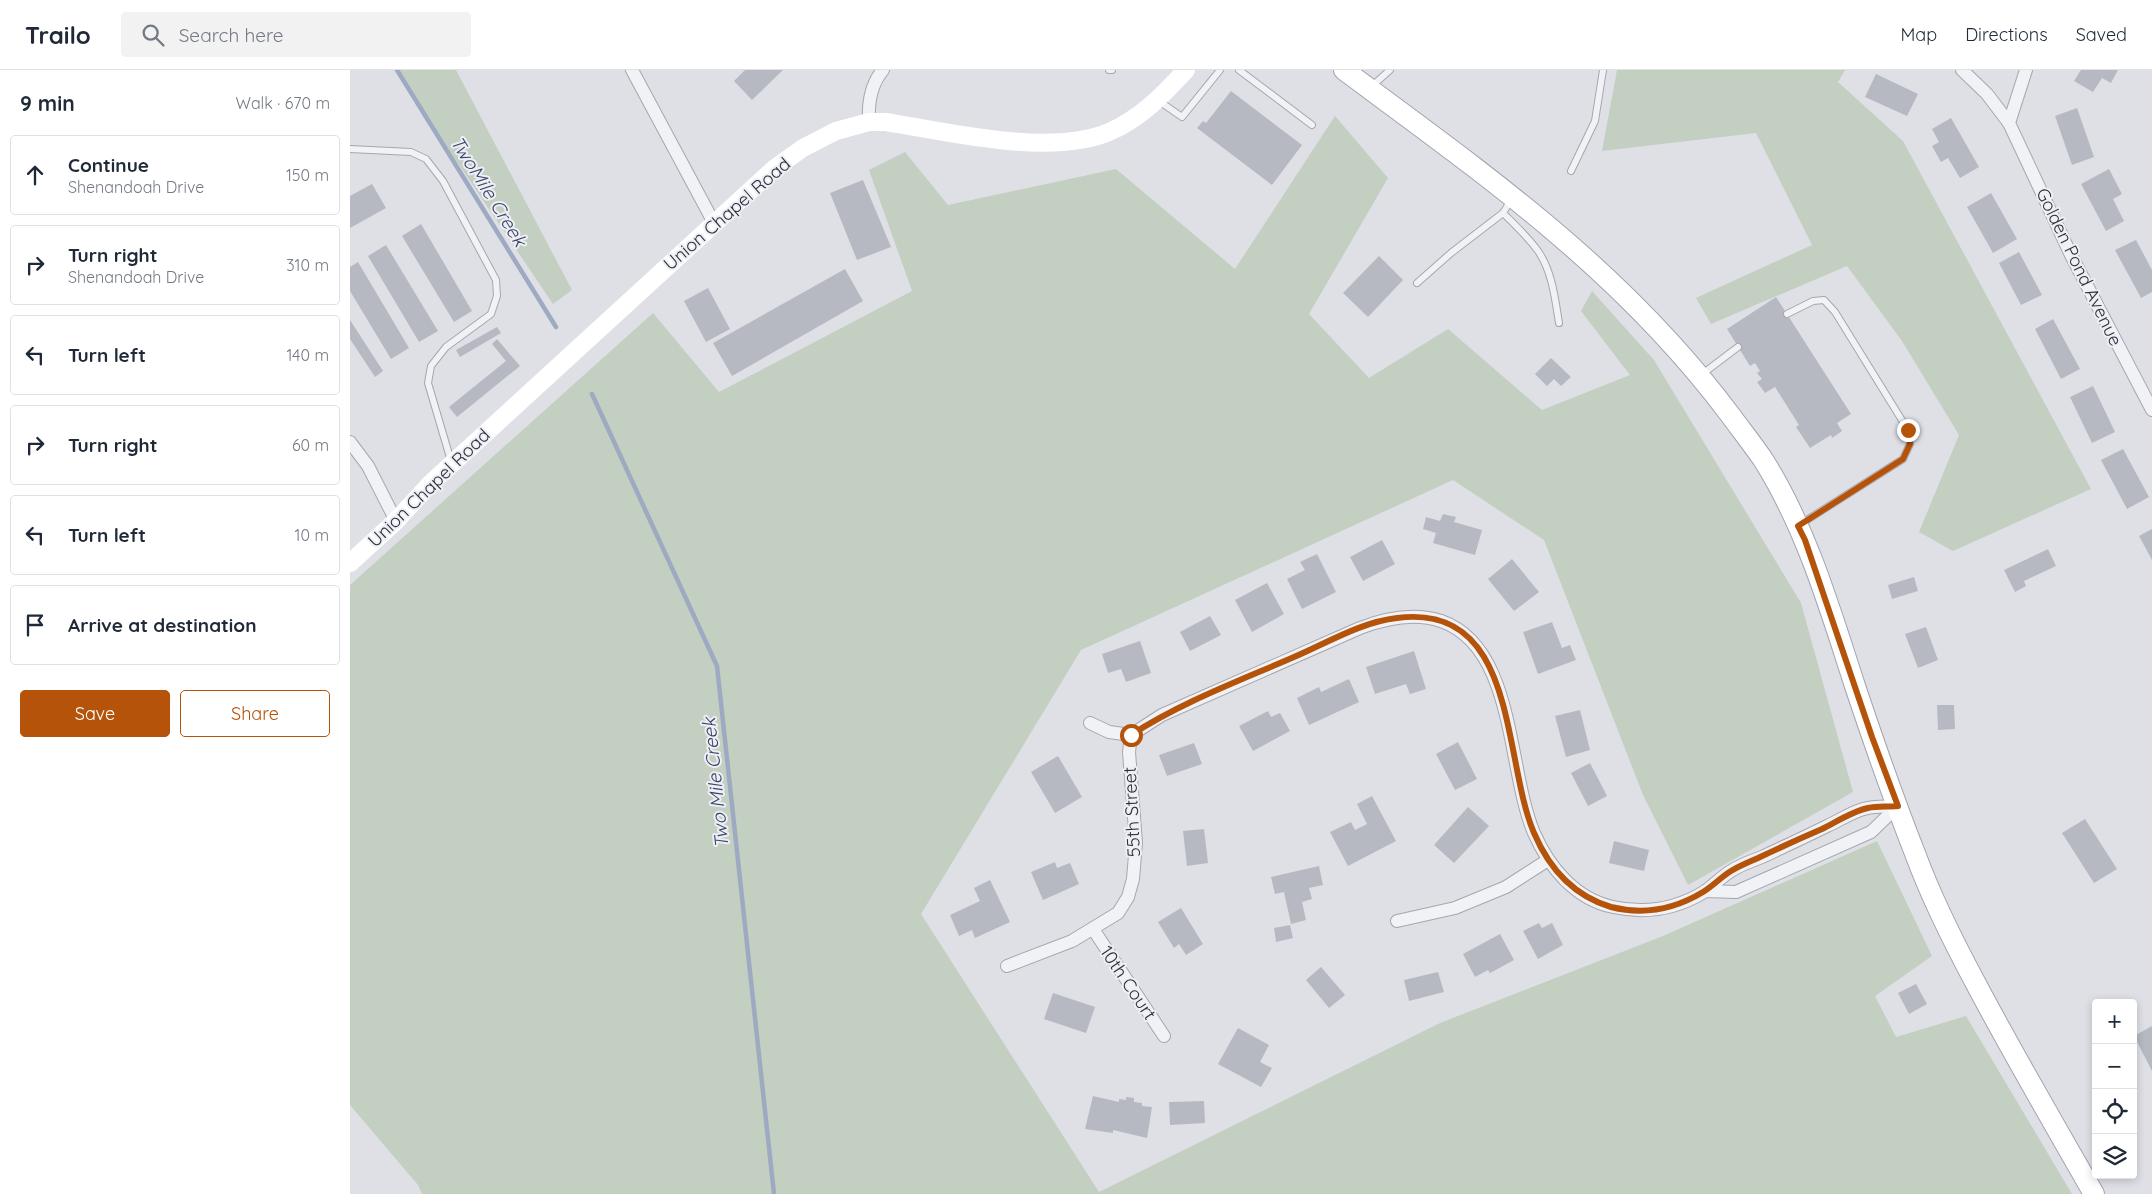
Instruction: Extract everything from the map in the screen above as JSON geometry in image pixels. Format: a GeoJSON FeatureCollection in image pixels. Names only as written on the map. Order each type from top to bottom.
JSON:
{"type":"FeatureCollection","features":[{"type":"Feature","properties":{"kind":"main road"},"geometry":{"type":"LineString","coordinates":[[1344,70],[1514,196],[1575,248],[1641,310],[1701,376],[1764,461],[1805,540],[1872,737],[1917,861],[1953,941],[1995,1020],[2094,1194]]}},
{"type":"Feature","properties":{"kind":"street"},"geometry":{"type":"LineString","coordinates":[[632,70],[714,223]]}},
{"type":"Feature","properties":{"kind":"street"},"geometry":{"type":"LineString","coordinates":[[869,122],[868,108],[872,88],[883,70]]}},
{"type":"Feature","properties":{"kind":"street","name":"Union Chapel Road"},"geometry":{"type":"LineString","coordinates":[[350,563],[396,521],[430,484],[714,223],[775,168],[803,148],[836,131],[869,122],[886,122],[1028,142],[1058,143],[1088,139],[1110,132],[1130,121],[1158,100],[1186,70]]}},
{"type":"Feature","properties":{"kind":"street","name":"Golden Pond Avenue"},"geometry":{"type":"LineString","coordinates":[[1962,70],[1987,94],[2009,122],[2071,255],[2152,410]]}},
{"type":"Feature","properties":{"kind":"street"},"geometry":{"type":"LineString","coordinates":[[2009,122],[2026,70]]}},
{"type":"Feature","properties":{"kind":"street"},"geometry":{"type":"LineString","coordinates":[[350,442],[368,466],[396,521]]}},
{"type":"Feature","properties":{"kind":"street"},"geometry":{"type":"LineString","coordinates":[[1090,723],[1109,732],[1131,735],[1162,715],[1369,625],[1395,618],[1413,616],[1431,618],[1464,632],[1486,659],[1494,675],[1508,726],[1528,815],[1548,860],[1564,880],[1578,891],[1611,906],[1649,911],[1669,907],[1705,891],[1731,871],[1866,808],[1898,806]]}},
{"type":"Feature","properties":{"kind":"street","name":"55th Street"},"geometry":{"type":"LineString","coordinates":[[1007,966],[1072,941],[1118,912],[1128,897],[1133,879],[1136,843],[1129,752],[1131,735]]}},
{"type":"Feature","properties":{"kind":"street"},"geometry":{"type":"LineString","coordinates":[[1705,891],[1736,892],[1871,832],[1898,806]]}},
{"type":"Feature","properties":{"kind":"street"},"geometry":{"type":"LineString","coordinates":[[1397,921],[1455,908],[1506,887],[1548,860]]}},
{"type":"Feature","properties":{"kind":"street","name":"10th Court"},"geometry":{"type":"LineString","coordinates":[[1093,929],[1164,1036]]}},
{"type":"Feature","properties":{"kind":"lane"},"geometry":{"type":"LineString","coordinates":[[1158,100],[1182,117],[1220,70]]}},
{"type":"Feature","properties":{"kind":"lane"},"geometry":{"type":"LineString","coordinates":[[1239,70],[1312,125]]}},
{"type":"Feature","properties":{"kind":"lane"},"geometry":{"type":"LineString","coordinates":[[1369,89],[1390,70]]}},
{"type":"Feature","properties":{"kind":"lane"},"geometry":{"type":"LineString","coordinates":[[1571,170],[1595,121],[1603,70]]}},
{"type":"Feature","properties":{"kind":"lane"},"geometry":{"type":"LineString","coordinates":[[350,149],[411,152],[426,159],[443,181],[496,280],[497,296],[491,314],[446,347],[431,366],[428,383],[452,464]]}},
{"type":"Feature","properties":{"kind":"lane"},"geometry":{"type":"LineString","coordinates":[[1417,283],[1503,213],[1514,196]]}},
{"type":"Feature","properties":{"kind":"lane"},"geometry":{"type":"LineString","coordinates":[[1503,213],[1531,241],[1546,263],[1559,323]]}},
{"type":"Feature","properties":{"kind":"lane"},"geometry":{"type":"LineString","coordinates":[[1787,314],[1813,301],[1824,300],[1835,312],[1908,430],[1910,444],[1903,459],[1798,526]]}},
{"type":"Feature","properties":{"kind":"lane"},"geometry":{"type":"LineString","coordinates":[[1701,376],[1738,347]]}},
{"type":"Feature","properties":{"kind":"green space"},"geometry":{"type":"Polygon","coordinates":[[[395,70],[456,70],[572,290],[553,304],[395,70]]]}},
{"type":"Feature","properties":{"kind":"green space"},"geometry":{"type":"Polygon","coordinates":[[[1617,70],[1845,70],[1838,82],[1903,141],[2091,489],[1953,551],[1919,532],[1959,435],[1902,341],[1847,266],[1711,324],[1696,298],[1812,245],[1756,133],[1602,151],[1617,70]]]}},
{"type":"Feature","properties":{"kind":"green space"},"geometry":{"type":"Polygon","coordinates":[[[1335,116],[1388,178],[1309,314],[1369,378],[1448,329],[1542,410],[1630,375],[1581,311],[1592,291],[1654,360],[1801,603],[1853,792],[1688,885],[1643,795],[1544,540],[1453,480],[1081,650],[921,914],[1099,1192],[1440,1023],[1663,936],[1877,841],[1932,956],[1875,996],[1896,1037],[1966,1016],[2072,1194],[422,1194],[418,1185],[350,1105],[350,585],[653,313],[719,392],[912,291],[869,170],[905,152],[948,205],[1116,169],[1235,269],[1335,116]]]}},
{"type":"Feature","properties":{"kind":"building"},"geometry":{"type":"Polygon","coordinates":[[[745,70],[783,70],[752,100],[734,81],[745,70]]]}},
{"type":"Feature","properties":{"kind":"building"},"geometry":{"type":"Polygon","coordinates":[[[2081,70],[2118,70],[2111,83],[2102,78],[2093,92],[2074,81],[2081,70]]]}},
{"type":"Feature","properties":{"kind":"building"},"geometry":{"type":"Polygon","coordinates":[[[1876,74],[1918,94],[1907,116],[1865,97],[1876,74]]]}},
{"type":"Feature","properties":{"kind":"building"},"geometry":{"type":"Polygon","coordinates":[[[1231,91],[1302,145],[1272,185],[1197,128],[1203,121],[1206,123],[1231,91]]]}},
{"type":"Feature","properties":{"kind":"building"},"geometry":{"type":"Polygon","coordinates":[[[2077,108],[2094,157],[2072,165],[2055,116],[2077,108]]]}},
{"type":"Feature","properties":{"kind":"building"},"geometry":{"type":"Polygon","coordinates":[[[1951,118],[1979,167],[1960,178],[1948,158],[1941,162],[1932,146],[1939,142],[1932,129],[1951,118]]]}},
{"type":"Feature","properties":{"kind":"building"},"geometry":{"type":"Polygon","coordinates":[[[2109,169],[2122,194],[2113,199],[2124,221],[2106,231],[2081,184],[2109,169]]]}},
{"type":"Feature","properties":{"kind":"building"},"geometry":{"type":"Polygon","coordinates":[[[863,180],[891,247],[857,260],[830,193],[863,180]]]}},
{"type":"Feature","properties":{"kind":"building"},"geometry":{"type":"Polygon","coordinates":[[[372,184],[386,208],[350,228],[350,196],[372,184]]]}},
{"type":"Feature","properties":{"kind":"building"},"geometry":{"type":"Polygon","coordinates":[[[1991,193],[2017,239],[1993,253],[1967,207],[1991,193]]]}},
{"type":"Feature","properties":{"kind":"building"},"geometry":{"type":"Polygon","coordinates":[[[421,224],[472,311],[454,322],[402,236],[421,224]]]}},
{"type":"Feature","properties":{"kind":"building"},"geometry":{"type":"Polygon","coordinates":[[[2136,240],[2152,270],[2152,292],[2141,298],[2115,250],[2136,240]]]}},
{"type":"Feature","properties":{"kind":"building"},"geometry":{"type":"Polygon","coordinates":[[[386,245],[438,331],[419,342],[368,256],[386,245]]]}},
{"type":"Feature","properties":{"kind":"building"},"geometry":{"type":"Polygon","coordinates":[[[2019,252],[2042,295],[2021,305],[1999,263],[2019,252]]]}},
{"type":"Feature","properties":{"kind":"building"},"geometry":{"type":"Polygon","coordinates":[[[1379,256],[1403,280],[1368,317],[1343,293],[1379,256]]]}},
{"type":"Feature","properties":{"kind":"building"},"geometry":{"type":"Polygon","coordinates":[[[358,262],[409,348],[391,359],[350,291],[350,267],[358,262]]]}},
{"type":"Feature","properties":{"kind":"building"},"geometry":{"type":"Polygon","coordinates":[[[845,269],[863,301],[732,376],[713,343],[845,269]]]}},
{"type":"Feature","properties":{"kind":"building"},"geometry":{"type":"Polygon","coordinates":[[[708,288],[730,329],[706,342],[684,301],[708,288]]]}},
{"type":"Feature","properties":{"kind":"building"},"geometry":{"type":"Polygon","coordinates":[[[1776,297],[1851,414],[1837,423],[1842,431],[1832,438],[1831,435],[1810,448],[1796,427],[1799,425],[1775,387],[1765,393],[1757,382],[1762,379],[1757,373],[1760,371],[1755,363],[1750,366],[1727,329],[1776,297]]]}},
{"type":"Feature","properties":{"kind":"building"},"geometry":{"type":"Polygon","coordinates":[[[2053,319],[2080,369],[2061,379],[2035,329],[2053,319]]]}},
{"type":"Feature","properties":{"kind":"building"},"geometry":{"type":"Polygon","coordinates":[[[350,320],[383,371],[375,377],[350,339],[350,320]]]}},
{"type":"Feature","properties":{"kind":"building"},"geometry":{"type":"Polygon","coordinates":[[[497,327],[501,333],[460,357],[456,350],[497,327]]]}},
{"type":"Feature","properties":{"kind":"building"},"geometry":{"type":"Polygon","coordinates":[[[497,339],[520,366],[457,417],[449,407],[506,361],[492,344],[497,339]]]}},
{"type":"Feature","properties":{"kind":"building"},"geometry":{"type":"Polygon","coordinates":[[[1551,358],[1571,377],[1561,386],[1554,379],[1547,386],[1535,374],[1551,358]]]}},
{"type":"Feature","properties":{"kind":"building"},"geometry":{"type":"Polygon","coordinates":[[[2093,386],[2115,432],[2092,443],[2070,397],[2093,386]]]}},
{"type":"Feature","properties":{"kind":"building"},"geometry":{"type":"Polygon","coordinates":[[[2123,449],[2149,497],[2127,509],[2101,460],[2123,449]]]}},
{"type":"Feature","properties":{"kind":"building"},"geometry":{"type":"Polygon","coordinates":[[[1443,514],[1456,517],[1454,522],[1482,530],[1475,555],[1433,543],[1436,533],[1423,529],[1426,517],[1440,521],[1443,514]]]}},
{"type":"Feature","properties":{"kind":"building"},"geometry":{"type":"Polygon","coordinates":[[[2152,529],[2152,560],[2139,536],[2152,529]]]}},
{"type":"Feature","properties":{"kind":"building"},"geometry":{"type":"Polygon","coordinates":[[[1382,540],[1395,564],[1363,581],[1350,557],[1382,540]]]}},
{"type":"Feature","properties":{"kind":"building"},"geometry":{"type":"Polygon","coordinates":[[[2048,549],[2056,566],[2024,581],[2026,586],[2015,592],[2004,570],[2048,549]]]}},
{"type":"Feature","properties":{"kind":"building"},"geometry":{"type":"Polygon","coordinates":[[[1317,554],[1336,592],[1302,609],[1287,579],[1305,570],[1300,562],[1317,554]]]}},
{"type":"Feature","properties":{"kind":"building"},"geometry":{"type":"Polygon","coordinates":[[[1512,559],[1539,592],[1514,611],[1488,579],[1512,559]]]}},
{"type":"Feature","properties":{"kind":"building"},"geometry":{"type":"Polygon","coordinates":[[[1914,577],[1918,591],[1892,599],[1888,585],[1914,577]]]}},
{"type":"Feature","properties":{"kind":"building"},"geometry":{"type":"Polygon","coordinates":[[[1267,583],[1284,614],[1252,632],[1235,600],[1267,583]]]}},
{"type":"Feature","properties":{"kind":"building"},"geometry":{"type":"Polygon","coordinates":[[[1210,616],[1221,635],[1190,651],[1180,632],[1210,616]]]}},
{"type":"Feature","properties":{"kind":"building"},"geometry":{"type":"Polygon","coordinates":[[[1552,622],[1562,648],[1570,645],[1576,660],[1538,674],[1523,632],[1552,622]]]}},
{"type":"Feature","properties":{"kind":"building"},"geometry":{"type":"Polygon","coordinates":[[[1926,627],[1938,660],[1918,668],[1905,634],[1926,627]]]}},
{"type":"Feature","properties":{"kind":"building"},"geometry":{"type":"Polygon","coordinates":[[[1140,641],[1151,673],[1126,682],[1121,669],[1108,673],[1102,654],[1140,641]]]}},
{"type":"Feature","properties":{"kind":"building"},"geometry":{"type":"Polygon","coordinates":[[[1414,651],[1426,689],[1410,694],[1406,684],[1375,694],[1366,667],[1414,651]]]}},
{"type":"Feature","properties":{"kind":"building"},"geometry":{"type":"Polygon","coordinates":[[[1349,679],[1359,702],[1309,725],[1297,698],[1319,687],[1321,692],[1349,679]]]}},
{"type":"Feature","properties":{"kind":"building"},"geometry":{"type":"Polygon","coordinates":[[[1937,705],[1954,705],[1955,729],[1938,730],[1937,705]]]}},
{"type":"Feature","properties":{"kind":"building"},"geometry":{"type":"Polygon","coordinates":[[[1580,710],[1590,750],[1566,757],[1555,716],[1580,710]]]}},
{"type":"Feature","properties":{"kind":"building"},"geometry":{"type":"Polygon","coordinates":[[[1268,711],[1271,717],[1280,713],[1290,731],[1253,751],[1239,726],[1268,711]]]}},
{"type":"Feature","properties":{"kind":"building"},"geometry":{"type":"Polygon","coordinates":[[[1458,742],[1477,779],[1455,790],[1436,754],[1458,742]]]}},
{"type":"Feature","properties":{"kind":"building"},"geometry":{"type":"Polygon","coordinates":[[[1194,743],[1202,764],[1167,776],[1159,755],[1194,743]]]}},
{"type":"Feature","properties":{"kind":"building"},"geometry":{"type":"Polygon","coordinates":[[[1058,756],[1082,797],[1055,813],[1031,772],[1058,756]]]}},
{"type":"Feature","properties":{"kind":"building"},"geometry":{"type":"Polygon","coordinates":[[[1590,763],[1607,796],[1588,806],[1571,773],[1590,763]]]}},
{"type":"Feature","properties":{"kind":"building"},"geometry":{"type":"Polygon","coordinates":[[[1372,796],[1396,841],[1348,866],[1330,832],[1351,822],[1355,830],[1367,824],[1357,804],[1372,796]]]}},
{"type":"Feature","properties":{"kind":"building"},"geometry":{"type":"Polygon","coordinates":[[[1468,807],[1489,826],[1454,863],[1434,845],[1468,807]]]}},
{"type":"Feature","properties":{"kind":"building"},"geometry":{"type":"Polygon","coordinates":[[[2085,819],[2117,869],[2094,883],[2062,833],[2085,819]]]}},
{"type":"Feature","properties":{"kind":"building"},"geometry":{"type":"Polygon","coordinates":[[[1204,829],[1208,863],[1187,866],[1183,831],[1204,829]]]}},
{"type":"Feature","properties":{"kind":"building"},"geometry":{"type":"Polygon","coordinates":[[[1614,841],[1649,850],[1644,871],[1609,863],[1614,841]]]}},
{"type":"Feature","properties":{"kind":"building"},"geometry":{"type":"Polygon","coordinates":[[[1055,862],[1057,868],[1070,863],[1079,884],[1043,900],[1031,872],[1055,862]]]}},
{"type":"Feature","properties":{"kind":"building"},"geometry":{"type":"Polygon","coordinates":[[[1319,866],[1323,885],[1309,888],[1312,899],[1302,902],[1306,920],[1291,924],[1284,892],[1275,894],[1271,877],[1319,866]]]}},
{"type":"Feature","properties":{"kind":"building"},"geometry":{"type":"Polygon","coordinates":[[[990,880],[1010,922],[975,938],[972,930],[959,936],[950,915],[980,901],[974,888],[990,880]]]}},
{"type":"Feature","properties":{"kind":"building"},"geometry":{"type":"Polygon","coordinates":[[[1181,908],[1203,944],[1186,955],[1179,944],[1174,948],[1158,922],[1181,908]]]}},
{"type":"Feature","properties":{"kind":"building"},"geometry":{"type":"Polygon","coordinates":[[[1539,923],[1542,928],[1552,923],[1563,945],[1538,959],[1523,931],[1539,923]]]}},
{"type":"Feature","properties":{"kind":"building"},"geometry":{"type":"Polygon","coordinates":[[[1290,925],[1293,938],[1276,942],[1274,928],[1290,925]]]}},
{"type":"Feature","properties":{"kind":"building"},"geometry":{"type":"Polygon","coordinates":[[[1500,934],[1514,960],[1490,973],[1488,970],[1475,977],[1463,954],[1500,934]]]}},
{"type":"Feature","properties":{"kind":"building"},"geometry":{"type":"Polygon","coordinates":[[[1321,967],[1345,995],[1329,1008],[1306,980],[1321,967]]]}},
{"type":"Feature","properties":{"kind":"building"},"geometry":{"type":"Polygon","coordinates":[[[1438,972],[1444,992],[1409,1001],[1404,980],[1438,972]]]}},
{"type":"Feature","properties":{"kind":"building"},"geometry":{"type":"Polygon","coordinates":[[[1916,984],[1927,1004],[1909,1014],[1898,993],[1916,984]]]}},
{"type":"Feature","properties":{"kind":"building"},"geometry":{"type":"Polygon","coordinates":[[[1053,993],[1095,1007],[1086,1033],[1044,1019],[1053,993]]]}},
{"type":"Feature","properties":{"kind":"building"},"geometry":{"type":"Polygon","coordinates":[[[2152,1026],[2152,1071],[2137,1042],[2137,1034],[2152,1026]]]}},
{"type":"Feature","properties":{"kind":"building"},"geometry":{"type":"Polygon","coordinates":[[[1238,1028],[1269,1045],[1260,1062],[1272,1068],[1261,1087],[1218,1064],[1238,1028]]]}},
{"type":"Feature","properties":{"kind":"building"},"geometry":{"type":"Polygon","coordinates":[[[1093,1096],[1119,1102],[1119,1099],[1126,1100],[1126,1097],[1134,1098],[1134,1102],[1142,1103],[1142,1106],[1152,1107],[1147,1138],[1113,1130],[1113,1133],[1085,1129],[1093,1096]]]}},
{"type":"Feature","properties":{"kind":"building"},"geometry":{"type":"Polygon","coordinates":[[[1204,1101],[1205,1123],[1170,1125],[1169,1102],[1204,1101]]]}},
{"type":"Feature","properties":{"kind":"waterway","name":"TwoMile Creek"},"geometry":{"type":"LineString","coordinates":[[397,70],[556,327]]}},
{"type":"Feature","properties":{"kind":"waterway","name":"Two Mile Creek"},"geometry":{"type":"LineString","coordinates":[[592,394],[717,666],[774,1194]]}},
{"type":"Feature","properties":{"kind":"route"},"geometry":{"type":"LineString","coordinates":[[1131,735],[1162,715],[1360,628],[1395,618],[1413,616],[1431,618],[1464,632],[1486,659],[1494,675],[1508,726],[1528,815],[1548,860],[1564,880],[1594,900],[1630,910],[1649,911],[1686,901],[1705,891],[1731,871],[1866,808],[1898,806],[1872,737],[1835,624],[1805,540],[1798,526],[1903,459],[1910,444],[1908,430]]}}]}
